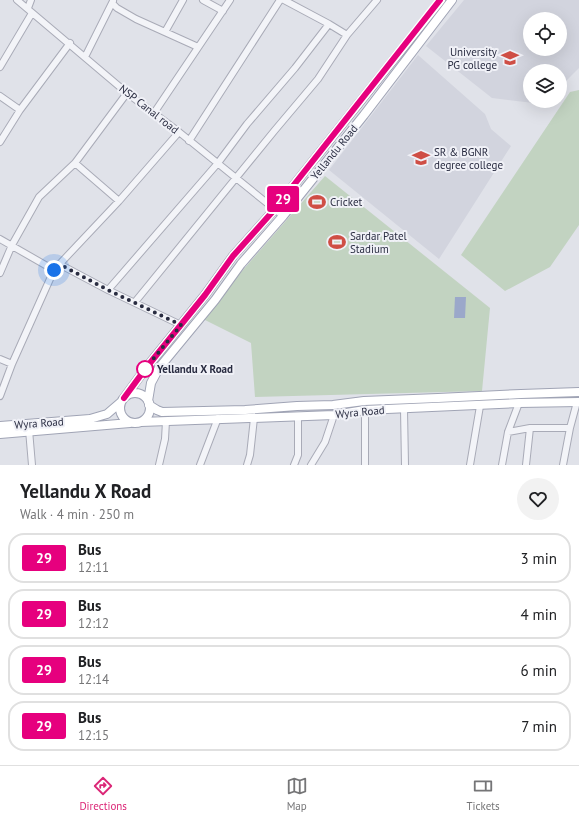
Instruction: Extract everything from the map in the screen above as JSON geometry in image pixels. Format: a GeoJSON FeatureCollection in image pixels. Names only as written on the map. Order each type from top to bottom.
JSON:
{"type":"FeatureCollection","features":[{"type":"Feature","properties":{"kind":"main road","name":"Yellandu Road"},"geometry":{"type":"LineString","coordinates":[[123,400],[146,368],[205,295],[233,256],[274,210],[440,0]]}},
{"type":"Feature","properties":{"kind":"main road","name":"Yellandu Road"},"geometry":{"type":"LineString","coordinates":[[148,403],[151,383],[159,368],[215,300],[241,264],[283,216],[452,0]]}},
{"type":"Feature","properties":{"kind":"main road","name":"Wyra Road"},"geometry":{"type":"LineString","coordinates":[[0,426],[90,420],[107,414],[132,394],[145,397],[148,403],[162,412],[245,410],[333,405],[364,401],[579,392]]}},
{"type":"Feature","properties":{"kind":"main road"},"geometry":{"type":"LineString","coordinates":[[123,400],[120,412],[122,416],[130,422]]}},
{"type":"Feature","properties":{"kind":"main road","name":"Wyra Road"},"geometry":{"type":"LineString","coordinates":[[0,434],[29,430],[130,422],[334,415],[365,410],[480,406],[519,403],[578,402]]}},
{"type":"Feature","properties":{"kind":"main road"},"geometry":{"type":"LineString","coordinates":[[141,422],[147,417],[150,409],[148,403]]}},
{"type":"Feature","properties":{"kind":"street","name":"NSP Canal road"},"geometry":{"type":"LineString","coordinates":[[17,0],[127,92],[283,216]]}},
{"type":"Feature","properties":{"kind":"street"},"geometry":{"type":"LineString","coordinates":[[0,66],[30,11],[32,0]]}},
{"type":"Feature","properties":{"kind":"street"},"geometry":{"type":"LineString","coordinates":[[165,32],[184,0]]}},
{"type":"Feature","properties":{"kind":"street"},"geometry":{"type":"LineString","coordinates":[[204,0],[223,10]]}},
{"type":"Feature","properties":{"kind":"street"},"geometry":{"type":"LineString","coordinates":[[154,113],[230,0]]}},
{"type":"Feature","properties":{"kind":"street"},"geometry":{"type":"LineString","coordinates":[[189,141],[280,0]]}},
{"type":"Feature","properties":{"kind":"street"},"geometry":{"type":"LineString","coordinates":[[284,0],[347,35]]}},
{"type":"Feature","properties":{"kind":"street"},"geometry":{"type":"LineString","coordinates":[[135,302],[235,178],[318,79],[347,35],[377,0]]}},
{"type":"Feature","properties":{"kind":"street"},"geometry":{"type":"LineString","coordinates":[[85,57],[113,2],[117,8],[136,19],[198,47]]}},
{"type":"Feature","properties":{"kind":"street"},"geometry":{"type":"LineString","coordinates":[[108,290],[218,163],[247,124],[295,68],[329,24]]}},
{"type":"Feature","properties":{"kind":"street"},"geometry":{"type":"LineString","coordinates":[[0,142],[20,110],[70,44]]}},
{"type":"Feature","properties":{"kind":"street"},"geometry":{"type":"LineString","coordinates":[[0,273],[12,245],[39,197],[76,163],[127,92]]}},
{"type":"Feature","properties":{"kind":"street"},"geometry":{"type":"LineString","coordinates":[[0,96],[20,110]]}},
{"type":"Feature","properties":{"kind":"street"},"geometry":{"type":"LineString","coordinates":[[0,396],[12,364],[54,270],[119,201],[179,132]]}},
{"type":"Feature","properties":{"kind":"street"},"geometry":{"type":"LineString","coordinates":[[76,163],[119,201]]}},
{"type":"Feature","properties":{"kind":"street"},"geometry":{"type":"LineString","coordinates":[[0,239],[54,270]]}},
{"type":"Feature","properties":{"kind":"street"},"geometry":{"type":"LineString","coordinates":[[59,264],[108,290],[181,325]]}},
{"type":"Feature","properties":{"kind":"street"},"geometry":{"type":"LineString","coordinates":[[0,360],[12,364]]}},
{"type":"Feature","properties":{"kind":"street"},"geometry":{"type":"LineString","coordinates":[[564,465],[570,428],[578,402]]}},
{"type":"Feature","properties":{"kind":"street"},"geometry":{"type":"LineString","coordinates":[[502,465],[508,432],[519,403]]}},
{"type":"Feature","properties":{"kind":"street"},"geometry":{"type":"LineString","coordinates":[[470,465],[480,406]]}},
{"type":"Feature","properties":{"kind":"street"},"geometry":{"type":"LineString","coordinates":[[404,408],[405,465]]}},
{"type":"Feature","properties":{"kind":"street"},"geometry":{"type":"LineString","coordinates":[[365,410],[365,465]]}},
{"type":"Feature","properties":{"kind":"street"},"geometry":{"type":"LineString","coordinates":[[311,465],[325,442],[334,415]]}},
{"type":"Feature","properties":{"kind":"street"},"geometry":{"type":"LineString","coordinates":[[294,465],[298,455],[298,416]]}},
{"type":"Feature","properties":{"kind":"street"},"geometry":{"type":"LineString","coordinates":[[200,465],[218,418]]}},
{"type":"Feature","properties":{"kind":"street"},"geometry":{"type":"LineString","coordinates":[[247,465],[250,455],[254,418]]}},
{"type":"Feature","properties":{"kind":"street"},"geometry":{"type":"LineString","coordinates":[[159,465],[165,439],[166,421]]}},
{"type":"Feature","properties":{"kind":"street"},"geometry":{"type":"LineString","coordinates":[[508,432],[530,428],[570,428]]}},
{"type":"Feature","properties":{"kind":"street"},"geometry":{"type":"LineString","coordinates":[[526,465],[530,428]]}},
{"type":"Feature","properties":{"kind":"street"},"geometry":{"type":"LineString","coordinates":[[29,430],[32,465]]}},
{"type":"Feature","properties":{"kind":"shaded area","name":"University PG college"},"geometry":{"type":"Polygon","coordinates":[[[464,0],[579,0],[579,68],[567,80],[567,64],[523,64],[523,102],[492,98],[426,46],[464,0]]]}},
{"type":"Feature","properties":{"kind":"shaded area","name":"SR & BGNR degree college"},"geometry":{"type":"Polygon","coordinates":[[[418,55],[485,114],[491,129],[511,146],[439,259],[329,170],[418,55]]]}},
{"type":"Feature","properties":{"kind":"green space"},"geometry":{"type":"Polygon","coordinates":[[[579,90],[579,225],[550,267],[505,291],[461,255],[559,108],[567,108],[567,96],[570,92],[579,90]]]}},
{"type":"Feature","properties":{"kind":"green space","name":"Sardar Patel Stadium"},"geometry":{"type":"Polygon","coordinates":[[[325,176],[490,308],[482,391],[255,397],[251,343],[201,318],[325,176]]]}},
{"type":"Feature","properties":{"kind":"water"},"geometry":{"type":"Polygon","coordinates":[[[455,297],[466,297],[465,318],[454,318],[455,297]]]}},
{"type":"Feature","properties":{"kind":"bus line","name":"29"},"geometry":{"type":"LineString","coordinates":[[124,398],[146,368],[205,295],[233,256],[274,210],[440,0]]}},
{"type":"Feature","properties":{"kind":"place","name":"University PG college"},"geometry":{"type":"Point","coordinates":[510,58]}},
{"type":"Feature","properties":{"kind":"place","name":"SR & BGNR degree college"},"geometry":{"type":"Point","coordinates":[421,158]}},
{"type":"Feature","properties":{"kind":"place","name":"Cricket"},"geometry":{"type":"Point","coordinates":[317,202]}},
{"type":"Feature","properties":{"kind":"place","name":"Sardar Patel Stadium"},"geometry":{"type":"Point","coordinates":[337,242]}},
{"type":"Feature","properties":{"kind":"place","name":"Yellandu X Road"},"geometry":{"type":"Point","coordinates":[145,369]}},
{"type":"Feature","properties":{"kind":"route"},"geometry":{"type":"LineString","coordinates":[[54,270],[59,264],[108,290],[181,325],[145,369]]}}]}
